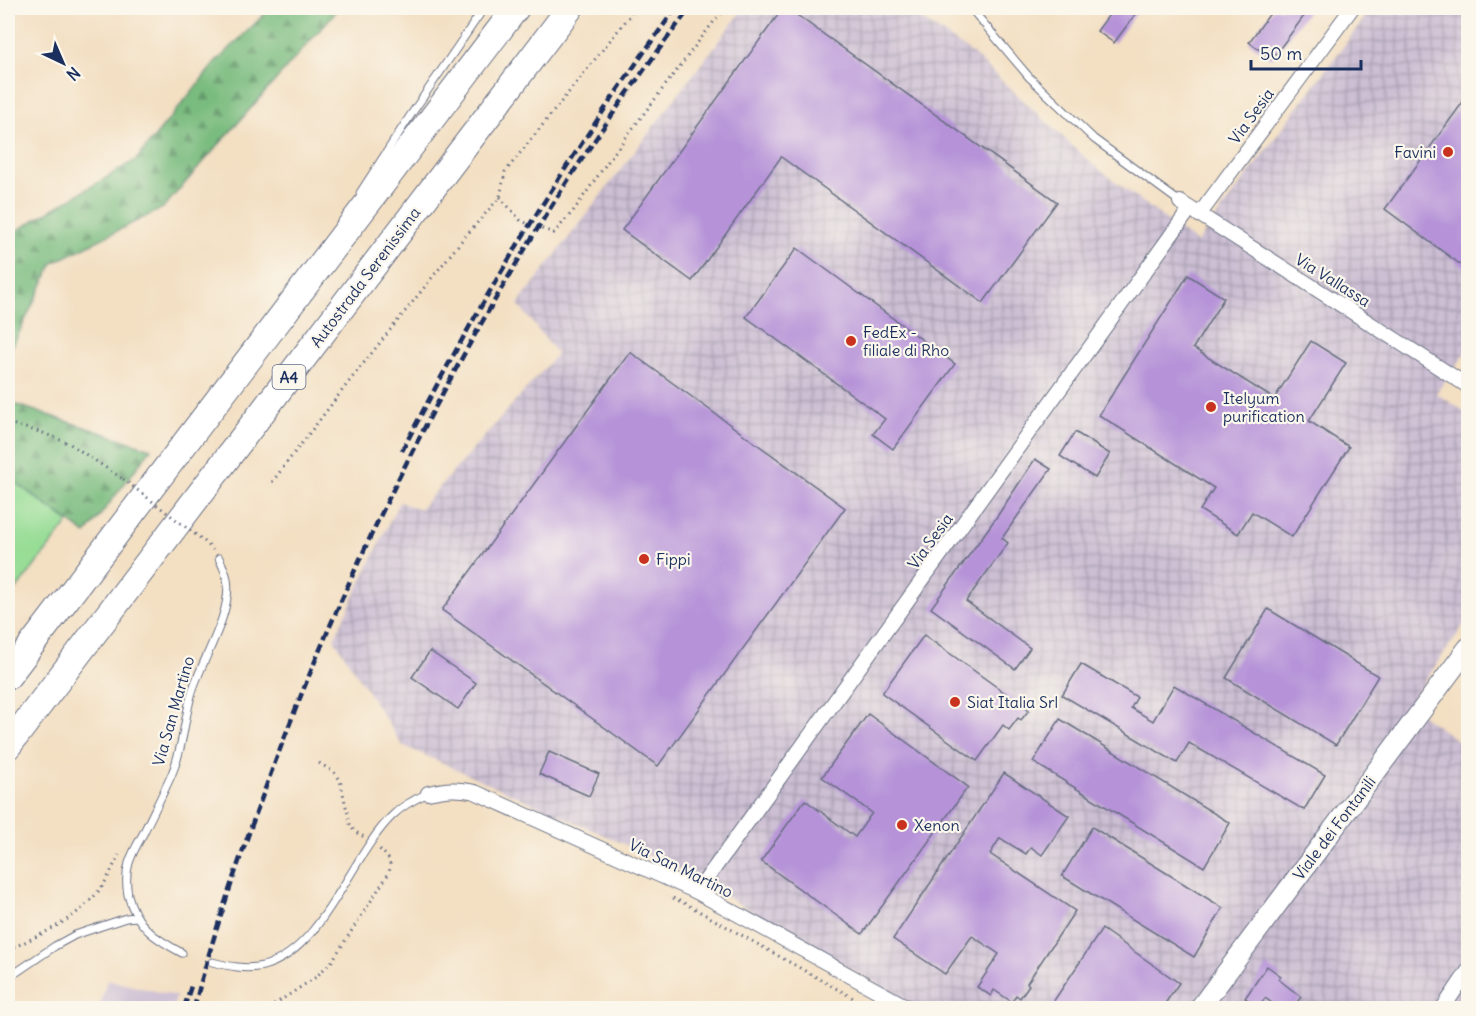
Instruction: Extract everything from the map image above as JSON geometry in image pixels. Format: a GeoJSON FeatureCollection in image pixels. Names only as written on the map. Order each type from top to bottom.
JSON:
{"type":"FeatureCollection","features":[{"type":"Feature","properties":{"kind":"highway","name":"A4"},"geometry":{"type":"LineString","coordinates":[[8,676],[516,8]]}},
{"type":"Feature","properties":{"kind":"highway","name":"Autostrada Serenissima"},"geometry":{"type":"LineString","coordinates":[[8,746],[570,8]]}},
{"type":"Feature","properties":{"kind":"main road","name":"Viale dei Fontanili"},"geometry":{"type":"LineString","coordinates":[[1200,1008],[1468,648]]}},
{"type":"Feature","properties":{"kind":"street","name":"Via Sesia"},"geometry":{"type":"LineString","coordinates":[[697,892],[1190,208],[1352,8]]}},
{"type":"Feature","properties":{"kind":"street","name":"Via Vallassa"},"geometry":{"type":"LineString","coordinates":[[1190,208],[1468,386]]}},
{"type":"Feature","properties":{"kind":"street","name":"Via San Martino"},"geometry":{"type":"LineString","coordinates":[[428,793],[449,789],[476,792],[697,892],[909,1008]]}},
{"type":"Feature","properties":{"kind":"street"},"geometry":{"type":"LineString","coordinates":[[1443,1008],[1468,972]]}},
{"type":"Feature","properties":{"kind":"lane"},"geometry":{"type":"LineString","coordinates":[[359,195],[484,8]]}},
{"type":"Feature","properties":{"kind":"lane"},"geometry":{"type":"LineString","coordinates":[[969,8],[1029,77],[1094,139],[1190,208]]}},
{"type":"Feature","properties":{"kind":"lane"},"geometry":{"type":"LineString","coordinates":[[282,314],[333,235]]}},
{"type":"Feature","properties":{"kind":"lane","name":"Via San Martino"},"geometry":{"type":"LineString","coordinates":[[182,952],[162,942],[143,927],[132,910],[126,876],[129,864],[172,775],[192,691],[220,626],[228,590],[227,578],[219,558]]}},
{"type":"Feature","properties":{"kind":"lane"},"geometry":{"type":"LineString","coordinates":[[212,962],[235,967],[262,966],[300,945],[316,926],[379,829],[406,803],[428,793]]}},
{"type":"Feature","properties":{"kind":"lane"},"geometry":{"type":"LineString","coordinates":[[8,978],[75,935],[126,918],[137,917]]}},
{"type":"Feature","properties":{"kind":"path"},"geometry":{"type":"LineString","coordinates":[[272,482],[366,360],[463,239],[500,197],[505,172],[636,8]]}},
{"type":"Feature","properties":{"kind":"path"},"geometry":{"type":"LineString","coordinates":[[500,197],[521,221],[554,233],[574,210],[718,16],[727,8]]}},
{"type":"Feature","properties":{"kind":"path"},"geometry":{"type":"LineString","coordinates":[[8,423],[70,444],[123,478],[204,541]]}},
{"type":"Feature","properties":{"kind":"path"},"geometry":{"type":"LineString","coordinates":[[8,950],[55,928],[83,909],[102,887],[122,850]]}},
{"type":"Feature","properties":{"kind":"path"},"geometry":{"type":"LineString","coordinates":[[667,895],[871,1008]]}},
{"type":"Feature","properties":{"kind":"shaded area"},"geometry":{"type":"Polygon","coordinates":[[[744,8],[905,8],[973,54],[1091,163],[1197,243],[1372,8],[1468,8],[1468,350],[1436,393],[1468,414],[1468,619],[1408,705],[1468,748],[1468,1008],[918,1008],[675,867],[402,745],[334,639],[399,502],[420,509],[557,354],[518,304],[744,8]]]}},
{"type":"Feature","properties":{"kind":"shaded area"},"geometry":{"type":"Polygon","coordinates":[[[107,980],[176,996],[173,1008],[99,1008],[107,980]]]}},
{"type":"Feature","properties":{"kind":"green space"},"geometry":{"type":"Polygon","coordinates":[[[271,8],[339,8],[163,208],[53,263],[8,351],[8,236],[136,160],[215,63],[271,8]]]}},
{"type":"Feature","properties":{"kind":"green space"},"geometry":{"type":"Polygon","coordinates":[[[8,402],[151,449],[86,534],[8,477],[8,402]]]}},
{"type":"Feature","properties":{"kind":"green space"},"geometry":{"type":"Polygon","coordinates":[[[8,477],[69,522],[8,600],[8,477]]]}},
{"type":"Feature","properties":{"kind":"building"},"geometry":{"type":"Polygon","coordinates":[[[783,8],[787,8],[1057,202],[983,303],[781,157],[692,281],[622,230],[783,8]]]}},
{"type":"Feature","properties":{"kind":"building"},"geometry":{"type":"Polygon","coordinates":[[[1114,8],[1140,8],[1114,43],[1097,31],[1114,8]]]}},
{"type":"Feature","properties":{"kind":"building"},"geometry":{"type":"Polygon","coordinates":[[[1274,8],[1310,8],[1272,59],[1249,42],[1274,8]]]}},
{"type":"Feature","properties":{"kind":"building","name":"Favini"},"geometry":{"type":"Polygon","coordinates":[[[1468,95],[1468,270],[1385,209],[1468,95]]]}},
{"type":"Feature","properties":{"kind":"building","name":"FedEx - filiale di Rho"},"geometry":{"type":"Polygon","coordinates":[[[797,248],[955,364],[893,449],[873,434],[885,419],[746,317],[797,248]]]}},
{"type":"Feature","properties":{"kind":"building","name":"Itelyum purification"},"geometry":{"type":"Polygon","coordinates":[[[1188,275],[1224,298],[1193,348],[1274,399],[1311,341],[1346,363],[1309,421],[1349,447],[1292,537],[1252,512],[1238,534],[1200,510],[1214,488],[1099,415],[1188,275]]]}},
{"type":"Feature","properties":{"kind":"building","name":"Fippi"},"geometry":{"type":"Polygon","coordinates":[[[630,352],[845,508],[658,766],[442,610],[630,352]]]}},
{"type":"Feature","properties":{"kind":"building"},"geometry":{"type":"Polygon","coordinates":[[[1075,432],[1110,454],[1095,478],[1060,456],[1075,432]]]}},
{"type":"Feature","properties":{"kind":"building"},"geometry":{"type":"Polygon","coordinates":[[[1035,459],[1051,469],[1002,538],[1008,543],[966,601],[1030,648],[1015,669],[931,608],[1035,459]]]}},
{"type":"Feature","properties":{"kind":"building"},"geometry":{"type":"Polygon","coordinates":[[[1268,609],[1378,676],[1336,745],[1226,678],[1268,609]]]}},
{"type":"Feature","properties":{"kind":"building","name":"Siat Italia Srl"},"geometry":{"type":"Polygon","coordinates":[[[924,635],[1029,710],[1021,720],[1018,718],[1009,730],[1003,725],[977,761],[882,693],[924,635]]]}},
{"type":"Feature","properties":{"kind":"building"},"geometry":{"type":"Polygon","coordinates":[[[430,651],[476,683],[458,709],[412,677],[430,651]]]}},
{"type":"Feature","properties":{"kind":"building"},"geometry":{"type":"Polygon","coordinates":[[[1081,664],[1137,697],[1131,708],[1153,721],[1174,685],[1325,775],[1304,810],[1189,743],[1177,763],[1062,695],[1081,664]]]}},
{"type":"Feature","properties":{"kind":"building","name":"Xenon"},"geometry":{"type":"Polygon","coordinates":[[[868,714],[968,787],[862,934],[761,861],[805,800],[855,837],[872,813],[822,777],[868,714]]]}},
{"type":"Feature","properties":{"kind":"building"},"geometry":{"type":"Polygon","coordinates":[[[1060,719],[1230,823],[1204,867],[1033,762],[1060,719]]]}},
{"type":"Feature","properties":{"kind":"building"},"geometry":{"type":"Polygon","coordinates":[[[549,752],[599,774],[589,796],[539,774],[549,752]]]}},
{"type":"Feature","properties":{"kind":"building"},"geometry":{"type":"Polygon","coordinates":[[[1004,773],[1069,816],[1042,855],[1031,847],[1026,854],[1000,838],[990,854],[1075,911],[1027,983],[1029,985],[1020,998],[1016,995],[1012,1002],[994,990],[991,996],[977,987],[999,954],[972,936],[945,974],[893,939],[1004,773]]]}},
{"type":"Feature","properties":{"kind":"building"},"geometry":{"type":"Polygon","coordinates":[[[1092,827],[1223,908],[1194,957],[1062,876],[1092,827]]]}},
{"type":"Feature","properties":{"kind":"building"},"geometry":{"type":"Polygon","coordinates":[[[1102,929],[1179,983],[1162,1008],[1049,1008],[1102,929]]]}},
{"type":"Feature","properties":{"kind":"building"},"geometry":{"type":"Polygon","coordinates":[[[1267,966],[1281,976],[1278,979],[1301,997],[1293,1008],[1279,1008],[1265,998],[1259,1007],[1245,998],[1267,966]]]}},
{"type":"Feature","properties":{"kind":"railway"},"geometry":{"type":"LineString","coordinates":[[402,451],[464,336],[530,224],[601,114],[676,8]]}},
{"type":"Feature","properties":{"kind":"railway"},"geometry":{"type":"LineString","coordinates":[[194,1008],[232,881],[277,757],[337,609],[405,465],[481,324],[563,188],[625,96],[690,8]]}},
{"type":"Feature","properties":{"kind":"railway"},"geometry":{"type":"LineString","coordinates":[[184,1008],[191,986]]}},
{"type":"Feature","properties":{"kind":"place","name":"Favini"},"geometry":{"type":"Point","coordinates":[1448,152]}},
{"type":"Feature","properties":{"kind":"place","name":"FedEx - filiale di Rho"},"geometry":{"type":"Point","coordinates":[851,341]}},
{"type":"Feature","properties":{"kind":"place","name":"Itelyum purification"},"geometry":{"type":"Point","coordinates":[1211,407]}},
{"type":"Feature","properties":{"kind":"place","name":"Fippi"},"geometry":{"type":"Point","coordinates":[644,559]}},
{"type":"Feature","properties":{"kind":"place","name":"Siat Italia Srl"},"geometry":{"type":"Point","coordinates":[955,702]}},
{"type":"Feature","properties":{"kind":"place","name":"Xenon"},"geometry":{"type":"Point","coordinates":[902,825]}}]}
